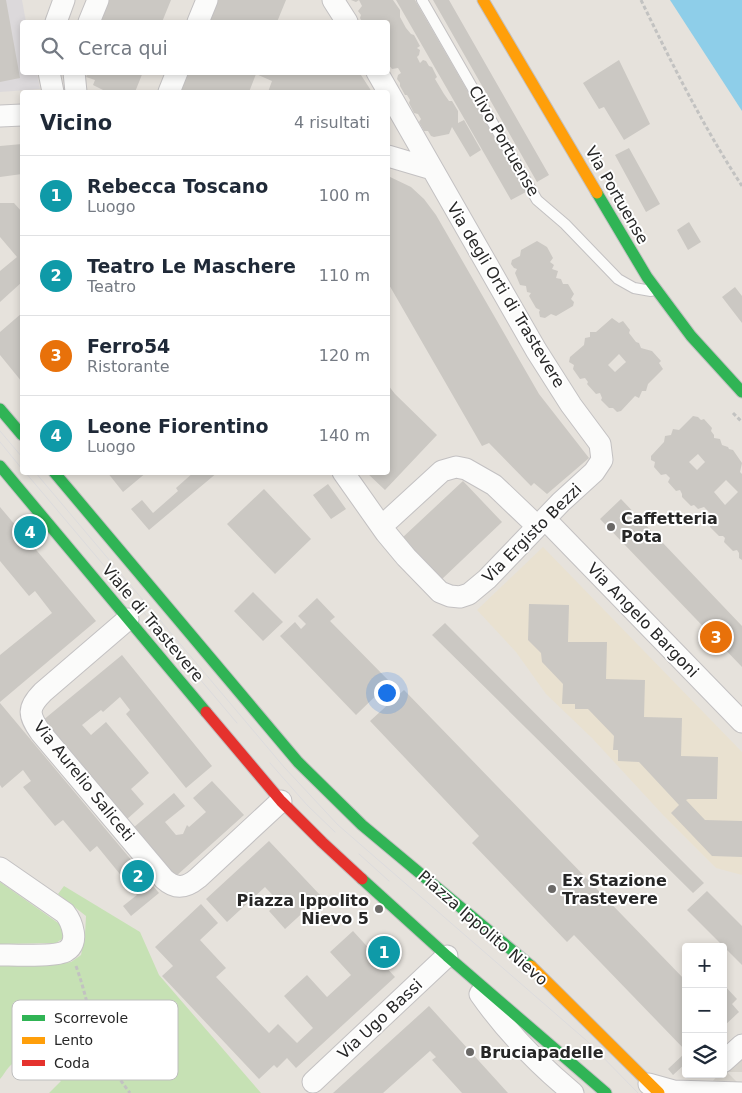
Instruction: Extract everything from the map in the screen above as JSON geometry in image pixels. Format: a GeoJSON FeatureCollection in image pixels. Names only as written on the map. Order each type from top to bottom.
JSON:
{"type":"FeatureCollection","features":[{"type":"Feature","properties":{"kind":"main road","name":"Via Portuense"},"geometry":{"type":"LineString","coordinates":[[483,0],[657,292],[691,336],[742,392]]}},
{"type":"Feature","properties":{"kind":"main road"},"geometry":{"type":"LineString","coordinates":[[0,409],[20,433]]}},
{"type":"Feature","properties":{"kind":"main road","name":"Viale di Trastevere"},"geometry":{"type":"LineString","coordinates":[[0,466],[281,801]]}},
{"type":"Feature","properties":{"kind":"main road","name":"Viale di Trastevere"},"geometry":{"type":"LineString","coordinates":[[57,475],[312,777]]}},
{"type":"Feature","properties":{"kind":"main road","name":"Piazza Ippolito Nievo"},"geometry":{"type":"LineString","coordinates":[[312,777],[362,824],[512,950],[583,1016],[654,1088]]}},
{"type":"Feature","properties":{"kind":"main road"},"geometry":{"type":"LineString","coordinates":[[281,801],[322,842],[455,963],[606,1093]]}},
{"type":"Feature","properties":{"kind":"street"},"geometry":{"type":"LineString","coordinates":[[57,20],[64,0]]}},
{"type":"Feature","properties":{"kind":"street"},"geometry":{"type":"LineString","coordinates":[[90,20],[98,0]]}},
{"type":"Feature","properties":{"kind":"street"},"geometry":{"type":"LineString","coordinates":[[199,20],[207,0]]}},
{"type":"Feature","properties":{"kind":"street"},"geometry":{"type":"LineString","coordinates":[[333,0],[346,20]]}},
{"type":"Feature","properties":{"kind":"street"},"geometry":{"type":"LineString","coordinates":[[50,75],[53,90]]}},
{"type":"Feature","properties":{"kind":"street"},"geometry":{"type":"LineString","coordinates":[[74,75],[76,90]]}},
{"type":"Feature","properties":{"kind":"street"},"geometry":{"type":"LineString","coordinates":[[170,90],[177,75]]}},
{"type":"Feature","properties":{"kind":"street","name":"Via degli Orti di Trastevere"},"geometry":{"type":"LineString","coordinates":[[379,75],[387,90]]}},
{"type":"Feature","properties":{"kind":"street","name":"Via degli Orti di Trastevere"},"geometry":{"type":"LineString","coordinates":[[390,95],[540,357],[571,405],[600,444],[602,460]]}},
{"type":"Feature","properties":{"kind":"street"},"geometry":{"type":"LineString","coordinates":[[0,116],[20,115]]}},
{"type":"Feature","properties":{"kind":"street"},"geometry":{"type":"LineString","coordinates":[[390,157],[432,169]]}},
{"type":"Feature","properties":{"kind":"street","name":"Via Ergisto Bezzi"},"geometry":{"type":"LineString","coordinates":[[382,526],[406,557],[438,589],[445,594],[456,597],[465,596],[487,578],[541,522],[594,472],[602,460]]}},
{"type":"Feature","properties":{"kind":"street","name":"Via Angelo Bargoni"},"geometry":{"type":"LineString","coordinates":[[382,526],[442,471],[456,467],[466,469],[494,485],[541,522],[742,722]]}},
{"type":"Feature","properties":{"kind":"street"},"geometry":{"type":"LineString","coordinates":[[345,475],[382,526]]}},
{"type":"Feature","properties":{"kind":"street","name":"Via Aurelio Saliceti"},"geometry":{"type":"LineString","coordinates":[[128,619],[42,692],[33,703],[30,708],[31,714],[34,723],[41,733],[168,883],[181,887],[186,887],[198,878],[281,801]]}},
{"type":"Feature","properties":{"kind":"street"},"geometry":{"type":"LineString","coordinates":[[0,868],[65,913],[70,920],[74,936],[70,948],[60,953],[0,955]]}},
{"type":"Feature","properties":{"kind":"street"},"geometry":{"type":"LineString","coordinates":[[455,963],[509,1032],[572,1093]]}},
{"type":"Feature","properties":{"kind":"street","name":"Via Ugo Bassi"},"geometry":{"type":"LineString","coordinates":[[313,1082],[455,963]]}},
{"type":"Feature","properties":{"kind":"street"},"geometry":{"type":"LineString","coordinates":[[727,1058],[742,1045]]}},
{"type":"Feature","properties":{"kind":"street"},"geometry":{"type":"LineString","coordinates":[[688,1091],[705,1078]]}},
{"type":"Feature","properties":{"kind":"street","name":"Piazza Ippolito Nievo"},"geometry":{"type":"LineString","coordinates":[[654,1088],[742,1093]]}},
{"type":"Feature","properties":{"kind":"lane","name":"Clivo Portuense"},"geometry":{"type":"LineString","coordinates":[[422,0],[537,200],[565,224],[618,279],[634,288],[657,292]]}},
{"type":"Feature","properties":{"kind":"path"},"geometry":{"type":"LineString","coordinates":[[641,0],[696,109],[742,186]]}},
{"type":"Feature","properties":{"kind":"path"},"geometry":{"type":"LineString","coordinates":[[70,948],[87,1000]]}},
{"type":"Feature","properties":{"kind":"path"},"geometry":{"type":"LineString","coordinates":[[121,1080],[130,1093]]}},
{"type":"Feature","properties":{"kind":"shaded area"},"geometry":{"type":"Polygon","coordinates":[[[0,0],[22,0],[26,20],[20,20],[20,75],[37,75],[40,89],[0,92],[0,0]]]}},
{"type":"Feature","properties":{"kind":"shaded area"},"geometry":{"type":"Polygon","coordinates":[[[543,547],[742,752],[742,875],[716,868],[664,816],[592,738],[546,694],[516,652],[477,610],[543,547]]]}},
{"type":"Feature","properties":{"kind":"shaded area"},"geometry":{"type":"Polygon","coordinates":[[[742,1055],[742,1072],[727,1072],[727,1068],[742,1055]]]}},
{"type":"Feature","properties":{"kind":"shaded area"},"geometry":{"type":"Polygon","coordinates":[[[727,1072],[738,1083],[712,1082],[716,1078],[727,1078],[727,1072]]]}},
{"type":"Feature","properties":{"kind":"green space"},"geometry":{"type":"Polygon","coordinates":[[[0,882],[61,925],[64,932],[62,939],[56,943],[0,944],[0,882]]]}},
{"type":"Feature","properties":{"kind":"green space"},"geometry":{"type":"Polygon","coordinates":[[[64,886],[140,932],[159,975],[261,1093],[49,1093],[61,1081],[60,1080],[178,1080],[178,1000],[12,1000],[12,1065],[0,1079],[0,966],[46,965],[71,962],[81,955],[86,916],[58,894],[64,886]]]}},
{"type":"Feature","properties":{"kind":"water"},"geometry":{"type":"Polygon","coordinates":[[[670,0],[742,0],[742,111],[670,0]]]}},
{"type":"Feature","properties":{"kind":"building"},"geometry":{"type":"Polygon","coordinates":[[[0,0],[6,0],[20,78],[0,82],[0,0]]]}},
{"type":"Feature","properties":{"kind":"building"},"geometry":{"type":"Polygon","coordinates":[[[101,0],[171,0],[163,20],[93,20],[101,0]]]}},
{"type":"Feature","properties":{"kind":"building"},"geometry":{"type":"Polygon","coordinates":[[[216,0],[286,0],[278,20],[208,20],[216,0]]]}},
{"type":"Feature","properties":{"kind":"building"},"geometry":{"type":"Polygon","coordinates":[[[359,0],[393,0],[400,10],[400,17],[406,28],[414,35],[420,46],[417,48],[420,50],[417,57],[420,63],[423,60],[426,61],[432,67],[437,77],[435,79],[458,111],[458,123],[464,120],[481,150],[470,157],[452,127],[449,134],[434,137],[428,131],[424,131],[419,122],[421,119],[418,114],[414,113],[409,103],[410,100],[405,95],[397,79],[401,73],[398,68],[392,69],[390,66],[390,20],[361,20],[361,15],[358,11],[362,6],[359,0]]]}},
{"type":"Feature","properties":{"kind":"building"},"geometry":{"type":"Polygon","coordinates":[[[396,0],[415,0],[526,192],[511,200],[396,0]]]}},
{"type":"Feature","properties":{"kind":"building"},"geometry":{"type":"Polygon","coordinates":[[[433,0],[449,0],[549,175],[537,182],[433,0]]]}},
{"type":"Feature","properties":{"kind":"building"},"geometry":{"type":"Polygon","coordinates":[[[619,60],[650,124],[624,140],[604,107],[599,109],[583,83],[619,60]]]}},
{"type":"Feature","properties":{"kind":"building"},"geometry":{"type":"Polygon","coordinates":[[[87,75],[142,75],[136,90],[103,90],[93,85],[95,80],[86,77],[87,75]]]}},
{"type":"Feature","properties":{"kind":"building"},"geometry":{"type":"Polygon","coordinates":[[[186,75],[256,75],[250,90],[180,90],[186,75]]]}},
{"type":"Feature","properties":{"kind":"building"},"geometry":{"type":"Polygon","coordinates":[[[258,75],[361,75],[371,90],[269,90],[272,81],[258,75]]]}},
{"type":"Feature","properties":{"kind":"building"},"geometry":{"type":"Polygon","coordinates":[[[20,144],[20,174],[0,177],[0,146],[20,144]]]}},
{"type":"Feature","properties":{"kind":"building"},"geometry":{"type":"Polygon","coordinates":[[[629,148],[660,204],[646,212],[615,155],[629,148]]]}},
{"type":"Feature","properties":{"kind":"building"},"geometry":{"type":"Polygon","coordinates":[[[390,177],[411,187],[424,199],[436,215],[539,394],[589,458],[547,494],[534,483],[531,486],[489,443],[482,446],[390,286],[390,177]]]}},
{"type":"Feature","properties":{"kind":"building"},"geometry":{"type":"Polygon","coordinates":[[[0,203],[14,203],[20,210],[20,284],[0,302],[0,271],[17,257],[0,237],[0,203]]]}},
{"type":"Feature","properties":{"kind":"building"},"geometry":{"type":"Polygon","coordinates":[[[689,222],[701,242],[688,250],[677,230],[689,222]]]}},
{"type":"Feature","properties":{"kind":"building"},"geometry":{"type":"Polygon","coordinates":[[[537,241],[547,247],[553,258],[550,262],[554,265],[552,269],[558,271],[556,278],[561,279],[563,284],[568,284],[574,294],[571,299],[574,302],[573,306],[556,316],[551,314],[545,318],[540,317],[540,310],[536,308],[529,296],[531,293],[527,292],[526,286],[520,285],[515,273],[517,269],[511,264],[512,260],[520,256],[521,250],[537,241]]]}},
{"type":"Feature","properties":{"kind":"building"},"geometry":{"type":"Polygon","coordinates":[[[735,287],[742,296],[742,323],[722,297],[735,287]]]}},
{"type":"Feature","properties":{"kind":"building"},"geometry":{"type":"Polygon","coordinates":[[[20,315],[20,380],[0,355],[0,332],[20,315]]]}},
{"type":"Feature","properties":{"kind":"building"},"geometry":{"type":"Polygon","coordinates":[[[612,318],[619,323],[623,321],[630,330],[629,333],[639,343],[641,348],[652,351],[661,361],[659,363],[663,369],[648,384],[646,391],[642,391],[639,398],[635,396],[621,411],[617,412],[613,408],[609,408],[601,400],[600,393],[596,394],[587,384],[588,382],[585,378],[580,379],[573,369],[574,365],[569,362],[570,357],[584,345],[585,338],[590,337],[590,332],[596,332],[612,318]],[[619,354],[608,365],[615,372],[626,362],[619,354]]]}},
{"type":"Feature","properties":{"kind":"building"},"geometry":{"type":"Polygon","coordinates":[[[390,388],[437,435],[385,490],[369,475],[390,475],[390,388]]]}},
{"type":"Feature","properties":{"kind":"building"},"geometry":{"type":"Polygon","coordinates":[[[693,416],[701,420],[704,419],[712,428],[711,431],[714,438],[720,439],[722,445],[733,450],[742,463],[740,472],[742,474],[742,560],[739,558],[737,550],[733,551],[724,542],[725,538],[719,536],[710,527],[711,523],[708,520],[708,516],[711,514],[704,507],[698,509],[694,505],[691,506],[682,497],[680,490],[676,491],[668,482],[670,478],[666,474],[661,475],[654,467],[655,462],[651,460],[651,456],[664,442],[665,436],[671,435],[673,429],[679,430],[693,416]],[[698,454],[689,462],[697,470],[705,462],[698,454]],[[726,480],[714,492],[725,505],[738,492],[726,480]]]}},
{"type":"Feature","properties":{"kind":"building"},"geometry":{"type":"Polygon","coordinates":[[[109,475],[143,475],[123,492],[109,475]]]}},
{"type":"Feature","properties":{"kind":"building"},"geometry":{"type":"Polygon","coordinates":[[[191,475],[214,475],[149,530],[131,509],[142,500],[153,513],[178,491],[176,488],[191,475]]]}},
{"type":"Feature","properties":{"kind":"building"},"geometry":{"type":"Polygon","coordinates":[[[463,481],[502,522],[441,580],[402,538],[463,481]]]}},
{"type":"Feature","properties":{"kind":"building"},"geometry":{"type":"Polygon","coordinates":[[[328,484],[346,509],[331,519],[313,495],[328,484]]]}},
{"type":"Feature","properties":{"kind":"building"},"geometry":{"type":"Polygon","coordinates":[[[264,489],[311,539],[275,574],[227,524],[264,489]]]}},
{"type":"Feature","properties":{"kind":"building"},"geometry":{"type":"Polygon","coordinates":[[[621,499],[742,626],[742,667],[600,519],[621,499]]]}},
{"type":"Feature","properties":{"kind":"building"},"geometry":{"type":"Polygon","coordinates":[[[0,507],[96,621],[0,702],[0,655],[52,613],[35,591],[29,596],[0,561],[0,507]]]}},
{"type":"Feature","properties":{"kind":"building"},"geometry":{"type":"Polygon","coordinates":[[[253,592],[283,622],[263,641],[234,611],[253,592]]]}},
{"type":"Feature","properties":{"kind":"building"},"geometry":{"type":"Polygon","coordinates":[[[317,598],[335,617],[330,621],[390,682],[356,715],[280,636],[295,622],[301,629],[306,624],[298,616],[317,598]]]}},
{"type":"Feature","properties":{"kind":"building"},"geometry":{"type":"Polygon","coordinates":[[[529,604],[569,605],[568,642],[607,642],[606,679],[645,680],[644,717],[682,718],[681,756],[718,757],[717,799],[686,800],[705,820],[742,821],[742,857],[712,856],[671,813],[679,805],[639,762],[618,761],[618,750],[613,750],[614,736],[588,709],[575,709],[575,704],[562,704],[563,684],[542,662],[541,653],[528,640],[529,604]]]}},
{"type":"Feature","properties":{"kind":"building"},"geometry":{"type":"Polygon","coordinates":[[[445,623],[704,883],[693,893],[432,635],[445,623]]]}},
{"type":"Feature","properties":{"kind":"building"},"geometry":{"type":"Polygon","coordinates":[[[122,655],[212,766],[186,788],[126,714],[130,710],[120,697],[103,712],[101,710],[82,725],[91,735],[106,722],[149,773],[131,789],[144,804],[126,820],[42,721],[122,655]]]}},
{"type":"Feature","properties":{"kind":"building","name":"Ex Stazione Trastevere"},"geometry":{"type":"Polygon","coordinates":[[[404,690],[682,977],[682,1047],[574,935],[567,942],[472,843],[479,836],[370,721],[404,690]]]}},
{"type":"Feature","properties":{"kind":"building"},"geometry":{"type":"Polygon","coordinates":[[[0,703],[159,893],[131,916],[123,906],[137,895],[97,846],[90,852],[63,820],[55,826],[23,787],[31,781],[23,770],[2,788],[0,785],[0,703]]]}},
{"type":"Feature","properties":{"kind":"building"},"geometry":{"type":"Polygon","coordinates":[[[212,781],[244,815],[175,877],[133,828],[174,793],[185,806],[165,822],[176,835],[183,834],[187,825],[189,827],[206,812],[193,798],[212,781]]]}},
{"type":"Feature","properties":{"kind":"building"},"geometry":{"type":"Polygon","coordinates":[[[269,841],[321,896],[285,929],[269,911],[279,902],[265,887],[227,922],[206,899],[269,841]]]}},
{"type":"Feature","properties":{"kind":"building"},"geometry":{"type":"Polygon","coordinates":[[[707,891],[742,926],[742,965],[727,950],[727,943],[720,943],[687,910],[707,891]]]}},
{"type":"Feature","properties":{"kind":"building"},"geometry":{"type":"Polygon","coordinates":[[[201,904],[218,923],[200,940],[226,968],[216,977],[269,1033],[278,1024],[297,1043],[313,1028],[284,996],[307,975],[327,997],[351,975],[330,952],[353,931],[395,977],[296,1068],[287,1058],[277,1068],[274,1065],[259,1079],[162,976],[173,966],[155,947],[201,904]]]}},
{"type":"Feature","properties":{"kind":"building"},"geometry":{"type":"Polygon","coordinates":[[[727,988],[737,999],[732,1004],[739,1012],[727,1023],[727,988]]]}},
{"type":"Feature","properties":{"kind":"building"},"geometry":{"type":"Polygon","coordinates":[[[429,1006],[508,1093],[462,1093],[432,1060],[436,1057],[430,1051],[383,1093],[333,1093],[429,1006]]]}},
{"type":"Feature","properties":{"kind":"building"},"geometry":{"type":"Polygon","coordinates":[[[682,1056],[682,1067],[673,1075],[668,1069],[682,1056]]]}},
{"type":"Feature","properties":{"kind":"tram line"},"geometry":{"type":"LineString","coordinates":[[0,431],[20,455]]}},
{"type":"Feature","properties":{"kind":"tram line"},"geometry":{"type":"LineString","coordinates":[[0,442],[20,467]]}},
{"type":"Feature","properties":{"kind":"tram line"},"geometry":{"type":"LineString","coordinates":[[28,475],[237,723]]}},
{"type":"Feature","properties":{"kind":"tram line"},"geometry":{"type":"LineString","coordinates":[[38,475],[284,767],[338,825],[587,1041],[638,1093]]}},
{"type":"Feature","properties":{"kind":"tram line"},"geometry":{"type":"LineString","coordinates":[[270,763],[307,805],[335,832]]}},
{"type":"Feature","properties":{"kind":"tram line"},"geometry":{"type":"LineString","coordinates":[[359,854],[389,881]]}},
{"type":"Feature","properties":{"kind":"traffic: fast"},"geometry":{"type":"LineString","coordinates":[[597,193],[647,277],[691,336],[742,392]]}},
{"type":"Feature","properties":{"kind":"traffic: fast"},"geometry":{"type":"LineString","coordinates":[[0,409],[20,433]]}},
{"type":"Feature","properties":{"kind":"traffic: fast"},"geometry":{"type":"LineString","coordinates":[[0,466],[206,712]]}},
{"type":"Feature","properties":{"kind":"traffic: fast"},"geometry":{"type":"LineString","coordinates":[[57,475],[298,762],[362,825],[531,966]]}},
{"type":"Feature","properties":{"kind":"traffic: fast"},"geometry":{"type":"LineString","coordinates":[[362,879],[447,956],[606,1093]]}},
{"type":"Feature","properties":{"kind":"traffic: slow"},"geometry":{"type":"LineString","coordinates":[[483,0],[597,193]]}},
{"type":"Feature","properties":{"kind":"traffic: slow"},"geometry":{"type":"LineString","coordinates":[[531,966],[659,1093]]}},
{"type":"Feature","properties":{"kind":"traffic: jam"},"geometry":{"type":"LineString","coordinates":[[206,712],[281,801],[362,879]]}},
{"type":"Feature","properties":{"kind":"place","name":"Caffetteria Pota"},"geometry":{"type":"Point","coordinates":[611,527]}},
{"type":"Feature","properties":{"kind":"place","name":"Leone Fiorentino"},"geometry":{"type":"Point","coordinates":[30,532]}},
{"type":"Feature","properties":{"kind":"place","name":"Ferro54"},"geometry":{"type":"Point","coordinates":[716,637]}},
{"type":"Feature","properties":{"kind":"place","name":"Teatro Le Maschere"},"geometry":{"type":"Point","coordinates":[138,876]}},
{"type":"Feature","properties":{"kind":"place","name":"Ex Stazione Trastevere"},"geometry":{"type":"Point","coordinates":[552,889]}},
{"type":"Feature","properties":{"kind":"place","name":"Piazza Ippolito Nievo 5"},"geometry":{"type":"Point","coordinates":[379,909]}},
{"type":"Feature","properties":{"kind":"place","name":"Rebecca Toscano"},"geometry":{"type":"Point","coordinates":[384,952]}},
{"type":"Feature","properties":{"kind":"place","name":"Bruciapadelle"},"geometry":{"type":"Point","coordinates":[470,1052]}}]}
